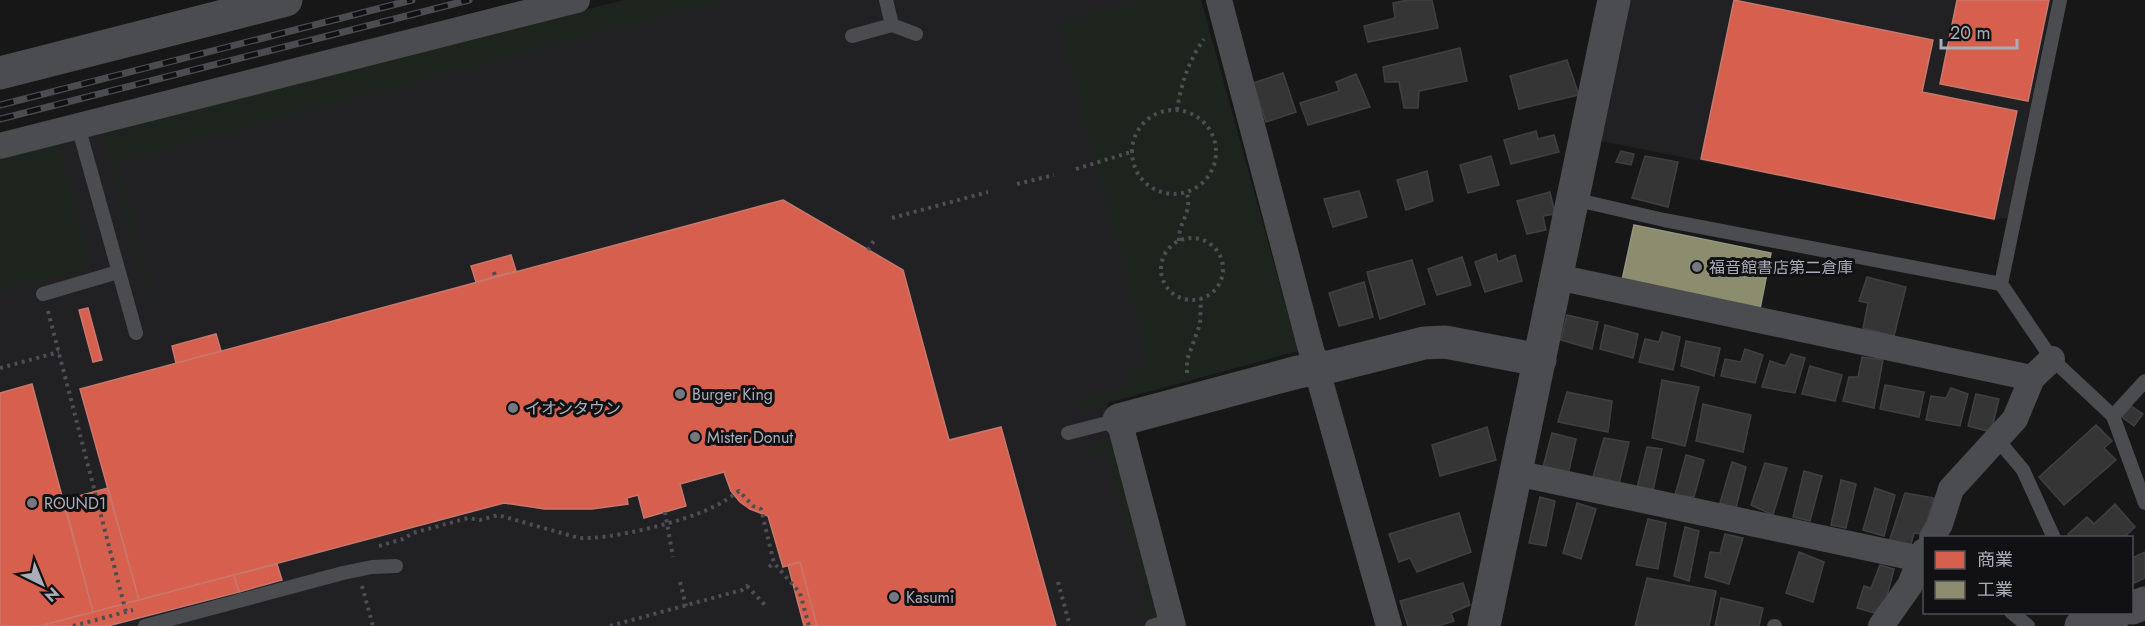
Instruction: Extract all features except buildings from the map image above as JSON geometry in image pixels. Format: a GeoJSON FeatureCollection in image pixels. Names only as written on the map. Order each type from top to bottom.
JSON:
{"type":"FeatureCollection","features":[{"type":"Feature","properties":{"kind":"street"},"geometry":{"type":"LineString","coordinates":[[0,73],[286,0]]}},
{"type":"Feature","properties":{"kind":"street"},"geometry":{"type":"LineString","coordinates":[[0,146],[577,0]]}},
{"type":"Feature","properties":{"kind":"street"},"geometry":{"type":"LineString","coordinates":[[1219,0],[1317,369],[1389,626]]}},
{"type":"Feature","properties":{"kind":"street"},"geometry":{"type":"LineString","coordinates":[[1484,626],[1614,0]]}},
{"type":"Feature","properties":{"kind":"street"},"geometry":{"type":"LineString","coordinates":[[1557,277],[2032,378]]}},
{"type":"Feature","properties":{"kind":"street"},"geometry":{"type":"LineString","coordinates":[[1166,624],[1119,420],[1404,346],[1434,342],[1466,345],[1540,360]]}},
{"type":"Feature","properties":{"kind":"street"},"geometry":{"type":"LineString","coordinates":[[1934,536],[1940,524],[1951,489],[2015,419],[2032,378],[2052,359]]}},
{"type":"Feature","properties":{"kind":"street"},"geometry":{"type":"LineString","coordinates":[[1516,473],[1923,552]]}},
{"type":"Feature","properties":{"kind":"street"},"geometry":{"type":"LineString","coordinates":[[1881,626],[1910,585],[1923,556]]}},
{"type":"Feature","properties":{"kind":"lane"},"geometry":{"type":"LineString","coordinates":[[886,0],[892,25]]}},
{"type":"Feature","properties":{"kind":"lane"},"geometry":{"type":"LineString","coordinates":[[2001,285],[2060,0]]}},
{"type":"Feature","properties":{"kind":"lane"},"geometry":{"type":"LineString","coordinates":[[852,36],[892,25],[916,34]]}},
{"type":"Feature","properties":{"kind":"lane"},"geometry":{"type":"LineString","coordinates":[[78,126],[136,333]]}},
{"type":"Feature","properties":{"kind":"lane"},"geometry":{"type":"LineString","coordinates":[[1573,200],[1664,220],[2001,285],[2052,359],[2113,416],[2145,503]]}},
{"type":"Feature","properties":{"kind":"lane"},"geometry":{"type":"LineString","coordinates":[[44,294],[118,273]]}},
{"type":"Feature","properties":{"kind":"lane"},"geometry":{"type":"LineString","coordinates":[[2113,416],[2145,381]]}},
{"type":"Feature","properties":{"kind":"lane"},"geometry":{"type":"LineString","coordinates":[[1068,433],[1119,420]]}},
{"type":"Feature","properties":{"kind":"lane"},"geometry":{"type":"LineString","coordinates":[[1997,439],[2023,470],[2054,536]]}},
{"type":"Feature","properties":{"kind":"lane"},"geometry":{"type":"LineString","coordinates":[[146,626],[343,573],[372,567],[396,566]]}},
{"type":"Feature","properties":{"kind":"lane"},"geometry":{"type":"LineString","coordinates":[[2013,614],[2028,626]]}},
{"type":"Feature","properties":{"kind":"path"},"geometry":{"type":"LineString","coordinates":[[1177,110],[1187,70],[1209,31]]}},
{"type":"Feature","properties":{"kind":"path"},"geometry":{"type":"LineString","coordinates":[[1177,110],[1201,119],[1210,129],[1215,141],[1216,154],[1214,166],[1208,178],[1198,187],[1187,193],[1167,194],[1157,192],[1136,171],[1131,152],[1134,138],[1141,126],[1151,117],[1163,111],[1177,110]]}},
{"type":"Feature","properties":{"kind":"path"},"geometry":{"type":"LineString","coordinates":[[1076,169],[1131,152]]}},
{"type":"Feature","properties":{"kind":"path"},"geometry":{"type":"LineString","coordinates":[[1017,184],[1053,175]]}},
{"type":"Feature","properties":{"kind":"path"},"geometry":{"type":"LineString","coordinates":[[892,218],[988,192]]}},
{"type":"Feature","properties":{"kind":"path"},"geometry":{"type":"LineString","coordinates":[[1179,241],[1188,209],[1187,193]]}},
{"type":"Feature","properties":{"kind":"path"},"geometry":{"type":"LineString","coordinates":[[1189,238],[1200,239],[1217,250],[1222,260],[1223,269],[1217,288],[1200,299],[1181,298],[1172,293],[1162,276],[1161,266],[1164,255],[1179,241],[1189,238]]}},
{"type":"Feature","properties":{"kind":"path"},"geometry":{"type":"LineString","coordinates":[[868,250],[875,239]]}},
{"type":"Feature","properties":{"kind":"path"},"geometry":{"type":"LineString","coordinates":[[44,294],[126,612]]}},
{"type":"Feature","properties":{"kind":"path"},"geometry":{"type":"LineString","coordinates":[[1187,377],[1187,360],[1200,324],[1200,299]]}},
{"type":"Feature","properties":{"kind":"path"},"geometry":{"type":"LineString","coordinates":[[0,368],[59,352]]}},
{"type":"Feature","properties":{"kind":"path"},"geometry":{"type":"LineString","coordinates":[[403,539],[413,533],[468,518],[480,520],[498,515],[579,538],[591,539],[668,522],[710,509],[739,491],[753,506],[761,509],[774,563],[800,593],[809,626]]}},
{"type":"Feature","properties":{"kind":"path"},"geometry":{"type":"LineString","coordinates":[[665,512],[673,557]]}},
{"type":"Feature","properties":{"kind":"path"},"geometry":{"type":"LineString","coordinates":[[769,567],[774,563]]}},
{"type":"Feature","properties":{"kind":"path"},"geometry":{"type":"LineString","coordinates":[[680,582],[686,606]]}},
{"type":"Feature","properties":{"kind":"path"},"geometry":{"type":"LineString","coordinates":[[1058,582],[1070,626]]}},
{"type":"Feature","properties":{"kind":"path"},"geometry":{"type":"LineString","coordinates":[[362,585],[373,626]]}},
{"type":"Feature","properties":{"kind":"path"},"geometry":{"type":"LineString","coordinates":[[610,626],[742,590],[748,586],[765,605]]}},
{"type":"Feature","properties":{"kind":"shaded area"},"geometry":{"type":"Polygon","coordinates":[[[624,0],[1201,0],[1298,351],[1107,403],[1166,626],[0,626],[0,159],[624,0]]]}},
{"type":"Feature","properties":{"kind":"shaded area"},"geometry":{"type":"Polygon","coordinates":[[[624,0],[726,0],[117,162],[152,296],[147,297],[104,133],[624,0]]]}},
{"type":"Feature","properties":{"kind":"shaded area"},"geometry":{"type":"Polygon","coordinates":[[[1142,0],[1201,0],[1298,351],[1081,410],[1076,402],[1134,387],[1130,369],[1149,364],[1059,23],[1142,0]]]}},
{"type":"Feature","properties":{"kind":"shaded area"},"geometry":{"type":"Polygon","coordinates":[[[1625,0],[2052,0],[2008,218],[1994,219],[1596,140],[1625,0]]]}},
{"type":"Feature","properties":{"kind":"shaded area"},"geometry":{"type":"Polygon","coordinates":[[[57,145],[90,259],[83,270],[0,292],[0,159],[57,145]]]}},
{"type":"Feature","properties":{"kind":"shaded area"},"geometry":{"type":"Polygon","coordinates":[[[1116,438],[1162,612],[1134,620],[1132,614],[1150,608],[1107,452],[1090,457],[1089,452],[1092,446],[1116,438]]]}},
{"type":"Feature","properties":{"kind":"railway"},"geometry":{"type":"LineString","coordinates":[[0,105],[412,0]]}},
{"type":"Feature","properties":{"kind":"railway"},"geometry":{"type":"LineString","coordinates":[[0,119],[469,0]]}},
{"type":"Feature","properties":{"kind":"place","name":"福音館書店第二倉庫"},"geometry":{"type":"Point","coordinates":[1697,267]}},
{"type":"Feature","properties":{"kind":"place","name":"Burger King"},"geometry":{"type":"Point","coordinates":[680,394]}},
{"type":"Feature","properties":{"kind":"place","name":"イオンタウン"},"geometry":{"type":"Point","coordinates":[513,408]}},
{"type":"Feature","properties":{"kind":"place","name":"Mister Donut"},"geometry":{"type":"Point","coordinates":[695,437]}},
{"type":"Feature","properties":{"kind":"place","name":"ROUND1"},"geometry":{"type":"Point","coordinates":[32,503]}},
{"type":"Feature","properties":{"kind":"place","name":"Kasumi"},"geometry":{"type":"Point","coordinates":[894,597]}}]}
